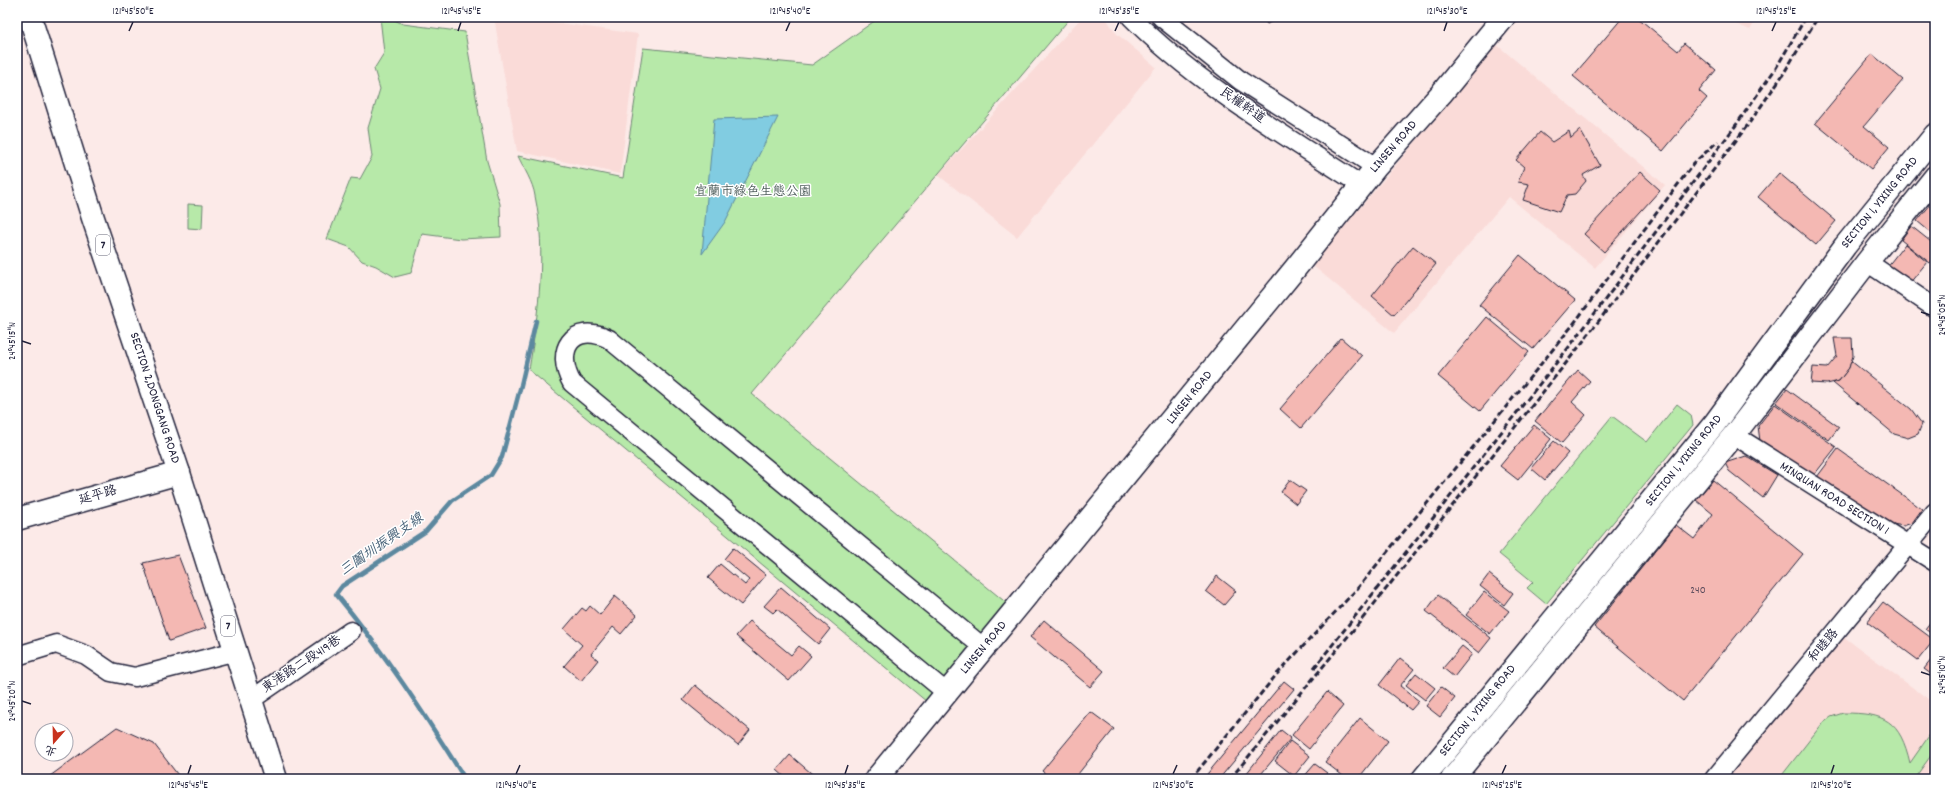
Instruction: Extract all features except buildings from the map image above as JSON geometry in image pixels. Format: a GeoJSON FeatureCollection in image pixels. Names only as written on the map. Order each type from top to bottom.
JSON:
{"type":"FeatureCollection","features":[{"type":"Feature","properties":{"kind":"street","name":"SECTION 2,DONGGANG ROAD"},"geometry":{"type":"LineString","coordinates":[[30,17],[93,218],[179,473],[252,699],[276,779]]}},
{"type":"Feature","properties":{"kind":"street","name":"民權幹道"},"geometry":{"type":"LineString","coordinates":[[1131,17],[1149,34],[1229,99],[1361,185]]}},
{"type":"Feature","properties":{"kind":"street","name":"民權幹道"},"geometry":{"type":"LineString","coordinates":[[1161,17],[1241,81],[1376,167]]}},
{"type":"Feature","properties":{"kind":"street","name":"LINSEN ROAD"},"geometry":{"type":"LineString","coordinates":[[876,779],[1294,270],[1361,185],[1441,94],[1504,17]]}},
{"type":"Feature","properties":{"kind":"street","name":"SECTION 1, YIXING ROAD"},"geometry":{"type":"LineString","coordinates":[[1423,779],[1715,423],[1844,246],[1935,135]]}},
{"type":"Feature","properties":{"kind":"street","name":"SECTION 1, YIXING ROAD"},"geometry":{"type":"LineString","coordinates":[[1452,779],[1734,435],[1866,262],[1935,177]]}},
{"type":"Feature","properties":{"kind":"street"},"geometry":{"type":"LineString","coordinates":[[1866,262],[1935,308]]}},
{"type":"Feature","properties":{"kind":"street"},"geometry":{"type":"LineString","coordinates":[[946,693],[572,383],[566,373],[564,363],[566,350],[572,341],[580,333],[590,332],[609,339],[984,648]]}},
{"type":"Feature","properties":{"kind":"street","name":"MINQUAN ROAD SECTION 1"},"geometry":{"type":"LineString","coordinates":[[1734,435],[1935,562]]}},
{"type":"Feature","properties":{"kind":"street","name":"延平路"},"geometry":{"type":"LineString","coordinates":[[17,519],[179,473]]}},
{"type":"Feature","properties":{"kind":"street","name":"和睦路"},"geometry":{"type":"LineString","coordinates":[[1714,779],[1935,512]]}},
{"type":"Feature","properties":{"kind":"street","name":"東港路二段419巷"},"geometry":{"type":"LineString","coordinates":[[252,699],[351,631]]}},
{"type":"Feature","properties":{"kind":"street"},"geometry":{"type":"LineString","coordinates":[[17,656],[56,644],[86,655],[111,672],[135,677],[236,651]]}},
{"type":"Feature","properties":{"kind":"shaded area"},"geometry":{"type":"Polygon","coordinates":[[[494,17],[515,17],[638,34],[620,174],[517,151],[494,17]]]}},
{"type":"Feature","properties":{"kind":"shaded area"},"geometry":{"type":"Polygon","coordinates":[[[1082,17],[1105,17],[1117,34],[1156,67],[1017,237],[938,175],[1082,17]]]}},
{"type":"Feature","properties":{"kind":"shaded area"},"geometry":{"type":"Polygon","coordinates":[[[1720,17],[1758,17],[1750,30],[1720,17]]]}},
{"type":"Feature","properties":{"kind":"shaded area"},"geometry":{"type":"Polygon","coordinates":[[[1497,45],[1665,185],[1595,268],[1509,197],[1394,333],[1312,265],[1497,45]]]}},
{"type":"Feature","properties":{"kind":"shaded area"},"geometry":{"type":"Polygon","coordinates":[[[1844,637],[1935,704],[1935,779],[1725,779],[1844,637]]]}},
{"type":"Feature","properties":{"kind":"green space"},"geometry":{"type":"Polygon","coordinates":[[[380,17],[388,17],[403,24],[465,32],[487,161],[500,204],[501,237],[461,239],[422,234],[411,273],[395,277],[376,266],[362,261],[349,247],[327,239],[351,178],[360,179],[372,157],[368,128],[380,89],[374,69],[384,53],[380,17]]]}},
{"type":"Feature","properties":{"kind":"green space","name":"宜蘭市綠色生態公園"},"geometry":{"type":"Polygon","coordinates":[[[880,17],[1071,17],[752,394],[1009,605],[927,702],[529,370],[540,283],[541,261],[539,218],[534,191],[518,156],[623,178],[643,48],[812,65],[880,17]]]}},
{"type":"Feature","properties":{"kind":"green space"},"geometry":{"type":"Polygon","coordinates":[[[188,204],[203,205],[202,229],[188,228],[188,204]]]}},
{"type":"Feature","properties":{"kind":"green space"},"geometry":{"type":"Polygon","coordinates":[[[1677,404],[1691,415],[1693,425],[1546,604],[1527,588],[1533,582],[1499,554],[1612,416],[1647,442],[1677,404]]]}},
{"type":"Feature","properties":{"kind":"green space"},"geometry":{"type":"Polygon","coordinates":[[[1843,713],[1858,713],[1880,717],[1888,722],[1895,728],[1901,737],[1910,763],[1931,733],[1935,737],[1935,750],[1914,779],[1779,779],[1822,724],[1831,717],[1843,713]]]}},
{"type":"Feature","properties":{"kind":"water"},"geometry":{"type":"Polygon","coordinates":[[[778,117],[725,222],[702,254],[714,119],[778,117]]]}},
{"type":"Feature","properties":{"kind":"waterway","name":"三鬮圳振興支線"},"geometry":{"type":"LineString","coordinates":[[465,779],[404,684],[371,638],[336,594],[342,586],[426,531],[452,501],[491,475],[502,457],[536,321]]}},
{"type":"Feature","properties":{"kind":"railway"},"geometry":{"type":"LineString","coordinates":[[1314,668],[1580,333],[1736,125],[1776,68],[1806,17]]}},
{"type":"Feature","properties":{"kind":"railway"},"geometry":{"type":"LineString","coordinates":[[1230,779],[1359,623],[1582,343],[1750,122],[1782,76],[1818,17]]}},
{"type":"Feature","properties":{"kind":"railway"},"geometry":{"type":"LineString","coordinates":[[1191,779],[1277,674],[1357,589],[1572,326],[1694,163],[1718,141]]}}]}
